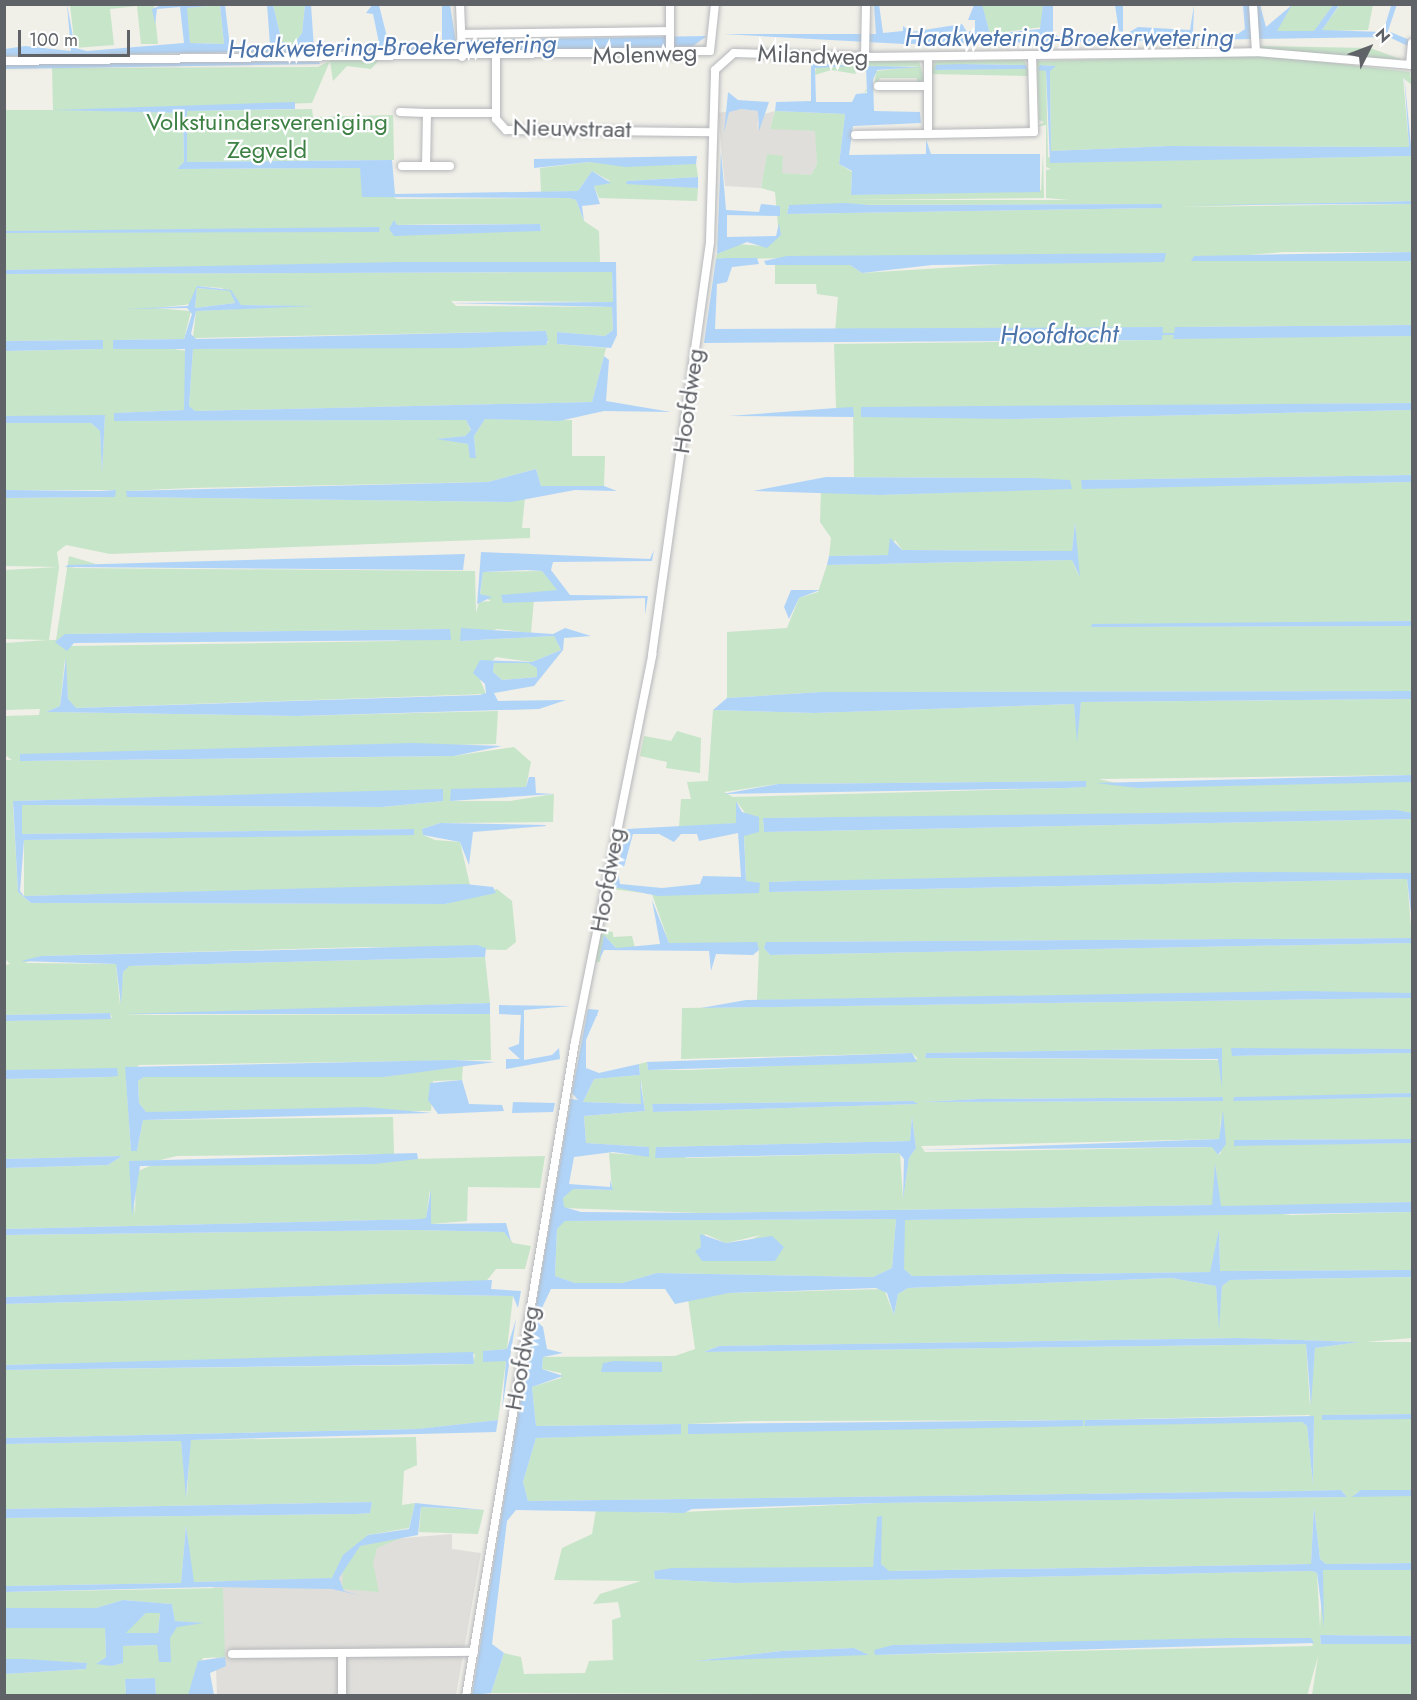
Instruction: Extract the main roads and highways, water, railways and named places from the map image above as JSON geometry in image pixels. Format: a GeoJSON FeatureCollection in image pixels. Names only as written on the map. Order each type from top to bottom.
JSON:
{"type":"FeatureCollection","features":[{"type":"Feature","properties":{"kind":"water","name":"Haakwetering-Broekerwetering"},"geometry":{"type":"Polygon","coordinates":[[[67,4],[75,48],[87,51],[184,43],[180,7],[157,9],[155,24],[152,9],[164,4],[218,5],[187,8],[190,43],[224,44],[220,5],[225,5],[230,47],[270,45],[267,4],[273,5],[282,42],[293,45],[302,33],[305,5],[311,5],[314,48],[379,43],[373,14],[366,13],[373,4],[379,5],[389,45],[442,42],[442,5],[450,5],[457,49],[5,56],[5,49],[25,46],[71,51],[67,4]]]}},
{"type":"Feature","properties":{"kind":"water","name":"Haakwetering-Broekerwetering"},"geometry":{"type":"Polygon","coordinates":[[[879,4],[883,33],[903,31],[903,26],[911,32],[962,24],[967,32],[975,30],[975,20],[968,20],[974,5],[982,4],[990,34],[1040,29],[1043,5],[1053,4],[1053,33],[1059,37],[1119,32],[1115,5],[1123,4],[1123,36],[1138,27],[1190,30],[1194,5],[1193,33],[1238,34],[1245,29],[1243,5],[1260,5],[1266,27],[1292,5],[1277,31],[1314,31],[1333,5],[1340,4],[1322,30],[1383,32],[1391,6],[1397,4],[1388,31],[1412,41],[1412,48],[1389,37],[904,44],[723,34],[876,34],[874,5],[879,4]]]}},
{"type":"Feature","properties":{"kind":"water"},"geometry":{"type":"Polygon","coordinates":[[[707,36],[693,46],[477,52],[469,51],[467,40],[707,36]]]}},
{"type":"Feature","properties":{"kind":"water"},"geometry":{"type":"Polygon","coordinates":[[[149,61],[319,62],[320,64],[5,69],[4,65],[149,61]]]}},
{"type":"Feature","properties":{"kind":"water"},"geometry":{"type":"Polygon","coordinates":[[[811,63],[852,66],[815,68],[816,102],[852,102],[856,94],[867,93],[866,66],[921,67],[877,70],[873,80],[874,111],[920,112],[921,123],[853,126],[849,155],[926,154],[926,139],[931,154],[1040,154],[1040,192],[851,195],[852,171],[839,164],[845,114],[775,111],[776,102],[811,101],[811,63]]]}},
{"type":"Feature","properties":{"kind":"water"},"geometry":{"type":"Polygon","coordinates":[[[936,65],[1026,65],[1027,69],[935,70],[936,65]]]}},
{"type":"Feature","properties":{"kind":"water"},"geometry":{"type":"Polygon","coordinates":[[[1040,65],[1056,66],[1050,71],[1051,151],[1169,146],[1409,147],[1404,74],[1412,156],[1050,163],[1046,71],[1038,70],[1040,65]]]}},
{"type":"Feature","properties":{"kind":"water"},"geometry":{"type":"Polygon","coordinates":[[[728,92],[738,100],[769,102],[759,131],[758,111],[741,109],[729,112],[724,133],[728,92]]]}},
{"type":"Feature","properties":{"kind":"water"},"geometry":{"type":"Polygon","coordinates":[[[295,102],[295,109],[187,111],[187,162],[392,160],[395,194],[578,191],[592,171],[611,183],[594,186],[600,204],[582,206],[584,221],[576,200],[569,198],[362,197],[360,168],[177,169],[184,162],[183,113],[53,110],[295,102]]]}},
{"type":"Feature","properties":{"kind":"water"},"geometry":{"type":"Polygon","coordinates":[[[721,151],[726,210],[759,212],[761,204],[780,206],[780,216],[727,215],[727,237],[776,236],[779,223],[781,235],[767,248],[747,242],[717,254],[721,151]]]}},
{"type":"Feature","properties":{"kind":"water"},"geometry":{"type":"Polygon","coordinates":[[[697,156],[696,164],[625,167],[590,162],[534,168],[534,159],[697,156]]]}},
{"type":"Feature","properties":{"kind":"water"},"geometry":{"type":"Polygon","coordinates":[[[698,177],[698,188],[626,184],[627,181],[698,177]]]}},
{"type":"Feature","properties":{"kind":"water"},"geometry":{"type":"Polygon","coordinates":[[[1412,201],[1412,204],[1179,205],[1328,203],[1412,201]]]}},
{"type":"Feature","properties":{"kind":"water"},"geometry":{"type":"Polygon","coordinates":[[[846,203],[869,205],[1162,204],[1162,208],[787,214],[789,205],[846,203]]]}},
{"type":"Feature","properties":{"kind":"water"},"geometry":{"type":"Polygon","coordinates":[[[394,220],[397,225],[540,224],[541,231],[394,236],[389,229],[394,220]]]}},
{"type":"Feature","properties":{"kind":"water"},"geometry":{"type":"Polygon","coordinates":[[[380,227],[379,232],[4,233],[5,231],[380,227]]]}},
{"type":"Feature","properties":{"kind":"water"},"geometry":{"type":"Polygon","coordinates":[[[1412,252],[1412,261],[1191,261],[1194,256],[1412,252]]]}},
{"type":"Feature","properties":{"kind":"water"},"geometry":{"type":"Polygon","coordinates":[[[1166,253],[1164,262],[932,265],[862,273],[850,265],[766,265],[764,261],[787,256],[1166,253]]]}},
{"type":"Feature","properties":{"kind":"water"},"geometry":{"type":"Polygon","coordinates":[[[757,258],[759,264],[732,267],[727,282],[717,284],[715,329],[1163,327],[1162,340],[704,343],[716,259],[757,258]]]}},
{"type":"Feature","properties":{"kind":"water"},"geometry":{"type":"Polygon","coordinates":[[[400,262],[616,262],[617,335],[611,348],[557,344],[557,332],[605,336],[613,330],[612,307],[450,303],[613,302],[612,272],[4,274],[5,270],[400,262]]]}},
{"type":"Feature","properties":{"kind":"water"},"geometry":{"type":"Polygon","coordinates":[[[197,286],[231,290],[241,305],[316,306],[196,311],[191,334],[196,339],[546,331],[548,340],[546,345],[463,348],[193,349],[189,406],[195,411],[592,402],[604,356],[609,360],[606,401],[671,412],[604,411],[559,421],[485,419],[474,436],[476,458],[470,458],[468,444],[436,439],[465,436],[471,430],[466,420],[114,421],[114,413],[184,410],[185,349],[113,349],[113,340],[184,339],[192,314],[187,308],[123,309],[188,306],[197,286]],[[197,288],[195,308],[235,303],[230,291],[197,288]]]}},
{"type":"Feature","properties":{"kind":"water"},"geometry":{"type":"Polygon","coordinates":[[[1412,325],[1412,336],[1173,339],[1175,327],[1412,325]]]}},
{"type":"Feature","properties":{"kind":"water"},"geometry":{"type":"Polygon","coordinates":[[[103,340],[103,349],[5,351],[5,341],[103,340]]]}},
{"type":"Feature","properties":{"kind":"water"},"geometry":{"type":"Polygon","coordinates":[[[1412,403],[1412,410],[1013,419],[861,417],[861,407],[1412,403]]]}},
{"type":"Feature","properties":{"kind":"water"},"geometry":{"type":"Polygon","coordinates":[[[853,407],[854,417],[729,416],[836,408],[853,407]]]}},
{"type":"Feature","properties":{"kind":"water"},"geometry":{"type":"Polygon","coordinates":[[[105,415],[102,474],[100,431],[91,423],[5,423],[5,416],[105,415]]]}},
{"type":"Feature","properties":{"kind":"water"},"geometry":{"type":"Polygon","coordinates":[[[536,469],[541,486],[604,486],[617,491],[575,490],[511,502],[127,497],[126,491],[488,482],[536,469]]]}},
{"type":"Feature","properties":{"kind":"water"},"geometry":{"type":"Polygon","coordinates":[[[1412,475],[1412,482],[1082,489],[1081,480],[1412,475]]]}},
{"type":"Feature","properties":{"kind":"water"},"geometry":{"type":"Polygon","coordinates":[[[826,477],[1033,478],[1070,480],[1072,489],[880,495],[753,491],[826,477]]]}},
{"type":"Feature","properties":{"kind":"water"},"geometry":{"type":"Polygon","coordinates":[[[5,490],[116,490],[115,497],[5,498],[5,490]]]}},
{"type":"Feature","properties":{"kind":"water"},"geometry":{"type":"Polygon","coordinates":[[[1075,522],[1080,577],[1072,560],[827,565],[829,556],[888,555],[890,538],[902,550],[1072,551],[1075,522]]]}},
{"type":"Feature","properties":{"kind":"water"},"geometry":{"type":"Polygon","coordinates":[[[654,550],[652,561],[553,562],[551,570],[570,595],[648,596],[645,615],[645,598],[503,603],[501,595],[557,590],[542,571],[483,572],[480,594],[492,597],[477,604],[481,552],[650,559],[654,550]]]}},
{"type":"Feature","properties":{"kind":"water"},"geometry":{"type":"Polygon","coordinates":[[[465,554],[463,570],[65,567],[68,565],[465,554]]]}},
{"type":"Feature","properties":{"kind":"water"},"geometry":{"type":"Polygon","coordinates":[[[791,590],[820,590],[799,598],[789,619],[784,607],[791,590]]]}},
{"type":"Feature","properties":{"kind":"water"},"geometry":{"type":"Polygon","coordinates":[[[1412,621],[1412,626],[1091,627],[1092,624],[1412,621]]]}},
{"type":"Feature","properties":{"kind":"water"},"geometry":{"type":"Polygon","coordinates":[[[461,628],[553,634],[565,628],[591,636],[564,638],[563,650],[534,686],[494,693],[498,701],[566,700],[539,709],[297,716],[46,712],[60,706],[66,657],[68,699],[76,708],[480,695],[486,693],[485,684],[473,673],[480,660],[532,662],[561,650],[554,636],[460,641],[461,628]],[[494,663],[493,672],[502,680],[537,677],[537,668],[528,663],[494,663]]]}},
{"type":"Feature","properties":{"kind":"water"},"geometry":{"type":"Polygon","coordinates":[[[450,629],[451,640],[74,643],[67,651],[55,642],[65,634],[450,629]]]}},
{"type":"Feature","properties":{"kind":"water"},"geometry":{"type":"Polygon","coordinates":[[[1412,691],[1412,699],[1081,702],[1077,743],[1074,704],[815,713],[713,710],[727,698],[821,692],[1412,691]]]}},
{"type":"Feature","properties":{"kind":"water"},"geometry":{"type":"Polygon","coordinates":[[[412,743],[502,746],[454,756],[20,761],[20,754],[412,743]]]}},
{"type":"Feature","properties":{"kind":"water"},"geometry":{"type":"Polygon","coordinates":[[[1412,775],[1412,782],[1137,788],[1096,783],[1412,775]]]}},
{"type":"Feature","properties":{"kind":"water"},"geometry":{"type":"Polygon","coordinates":[[[529,777],[535,777],[536,793],[554,794],[450,801],[451,789],[526,787],[529,777]]]}},
{"type":"Feature","properties":{"kind":"water"},"geometry":{"type":"Polygon","coordinates":[[[1086,781],[1086,787],[1067,788],[723,794],[778,784],[1086,781]]]}},
{"type":"Feature","properties":{"kind":"water"},"geometry":{"type":"Polygon","coordinates":[[[443,789],[443,801],[382,807],[22,805],[22,834],[414,829],[414,835],[24,840],[20,891],[24,896],[465,884],[493,887],[496,893],[445,904],[31,903],[18,892],[13,801],[443,789]]]}},
{"type":"Feature","properties":{"kind":"water"},"geometry":{"type":"Polygon","coordinates":[[[736,801],[742,812],[759,817],[759,832],[744,836],[746,881],[760,883],[759,893],[658,896],[614,887],[618,874],[620,884],[662,888],[700,884],[703,876],[741,877],[738,833],[699,841],[697,834],[681,834],[674,842],[659,834],[633,834],[624,867],[618,866],[627,829],[736,823],[736,801]]]}},
{"type":"Feature","properties":{"kind":"water"},"geometry":{"type":"Polygon","coordinates":[[[1396,810],[1412,813],[1412,819],[764,832],[763,818],[1396,810]]]}},
{"type":"Feature","properties":{"kind":"water"},"geometry":{"type":"Polygon","coordinates":[[[440,823],[546,826],[473,832],[469,865],[460,842],[423,835],[422,829],[440,823]]]}},
{"type":"Feature","properties":{"kind":"water"},"geometry":{"type":"Polygon","coordinates":[[[1251,872],[1412,873],[1412,922],[1407,879],[769,892],[769,882],[1251,872]]]}},
{"type":"Feature","properties":{"kind":"water"},"geometry":{"type":"Polygon","coordinates":[[[652,900],[669,943],[757,942],[759,950],[753,955],[716,954],[711,971],[709,951],[604,950],[599,960],[604,935],[616,948],[660,944],[652,900]]]}},
{"type":"Feature","properties":{"kind":"water"},"geometry":{"type":"Polygon","coordinates":[[[1412,938],[1412,943],[770,955],[764,948],[766,942],[1412,938]]]}},
{"type":"Feature","properties":{"kind":"water"},"geometry":{"type":"Polygon","coordinates":[[[477,945],[486,948],[485,957],[129,966],[123,972],[121,1005],[116,964],[21,961],[41,956],[477,945]]]}},
{"type":"Feature","properties":{"kind":"water"},"geometry":{"type":"Polygon","coordinates":[[[1302,991],[1412,993],[1412,998],[701,1008],[746,1000],[1302,991]]]}},
{"type":"Feature","properties":{"kind":"water"},"geometry":{"type":"Polygon","coordinates":[[[490,1003],[490,1014],[122,1014],[317,1008],[490,1003]]]}},
{"type":"Feature","properties":{"kind":"water"},"geometry":{"type":"Polygon","coordinates":[[[499,1005],[571,1006],[524,1010],[524,1060],[552,1055],[559,1048],[560,1059],[506,1069],[506,1059],[520,1059],[508,1048],[519,1044],[521,1015],[499,1014],[499,1005]]]}},
{"type":"Feature","properties":{"kind":"water"},"geometry":{"type":"Polygon","coordinates":[[[588,1009],[599,1010],[586,1040],[586,1068],[599,1073],[639,1064],[640,1075],[594,1079],[583,1102],[641,1104],[640,1079],[645,1111],[584,1116],[586,1143],[649,1147],[649,1157],[613,1152],[574,1157],[569,1184],[610,1187],[610,1180],[613,1190],[573,1189],[563,1198],[564,1207],[581,1212],[701,1213],[1212,1205],[1215,1163],[1221,1206],[1412,1202],[1412,1212],[905,1220],[904,1269],[912,1276],[1210,1272],[1219,1229],[1220,1271],[1412,1270],[1412,1277],[1230,1280],[1222,1286],[1219,1330],[1216,1286],[1171,1278],[908,1288],[898,1294],[894,1315],[887,1293],[876,1288],[729,1293],[675,1304],[665,1289],[551,1289],[540,1312],[535,1311],[571,1099],[578,1100],[572,1093],[588,1009]],[[896,1219],[565,1221],[557,1229],[555,1276],[575,1283],[622,1283],[657,1273],[873,1277],[892,1268],[896,1219]]]}},
{"type":"Feature","properties":{"kind":"water"},"geometry":{"type":"Polygon","coordinates":[[[110,1013],[111,1019],[5,1021],[5,1015],[110,1013]]]}},
{"type":"Feature","properties":{"kind":"water"},"geometry":{"type":"Polygon","coordinates":[[[1222,1048],[1222,1088],[1218,1059],[925,1058],[926,1053],[1222,1048]]]}},
{"type":"Feature","properties":{"kind":"water"},"geometry":{"type":"Polygon","coordinates":[[[1231,1048],[1412,1049],[1412,1053],[1232,1056],[1231,1048]]]}},
{"type":"Feature","properties":{"kind":"water"},"geometry":{"type":"Polygon","coordinates":[[[912,1053],[917,1062],[648,1070],[647,1062],[912,1053]]]}},
{"type":"Feature","properties":{"kind":"water"},"geometry":{"type":"Polygon","coordinates":[[[452,1060],[495,1062],[384,1077],[144,1077],[138,1081],[139,1103],[146,1112],[366,1107],[432,1113],[143,1120],[137,1151],[131,1151],[125,1067],[452,1060]]]}},
{"type":"Feature","properties":{"kind":"water"},"geometry":{"type":"Polygon","coordinates":[[[117,1068],[118,1076],[109,1077],[5,1079],[5,1070],[117,1068]]]}},
{"type":"Feature","properties":{"kind":"water"},"geometry":{"type":"Polygon","coordinates":[[[462,1080],[469,1104],[502,1105],[504,1111],[438,1114],[428,1100],[430,1083],[462,1080]]]}},
{"type":"Feature","properties":{"kind":"water"},"geometry":{"type":"Polygon","coordinates":[[[1412,1093],[1412,1097],[1233,1101],[1234,1097],[1412,1093]]]}},
{"type":"Feature","properties":{"kind":"water"},"geometry":{"type":"Polygon","coordinates":[[[1223,1097],[1223,1101],[920,1102],[979,1099],[1223,1097]]]}},
{"type":"Feature","properties":{"kind":"water"},"geometry":{"type":"Polygon","coordinates":[[[913,1101],[918,1104],[653,1112],[652,1104],[913,1101]]]}},
{"type":"Feature","properties":{"kind":"water"},"geometry":{"type":"Polygon","coordinates":[[[513,1102],[555,1103],[553,1112],[512,1113],[513,1102]]]}},
{"type":"Feature","properties":{"kind":"water"},"geometry":{"type":"Polygon","coordinates":[[[1223,1110],[1226,1144],[1218,1155],[1212,1147],[921,1150],[1219,1139],[1223,1110]]]}},
{"type":"Feature","properties":{"kind":"water"},"geometry":{"type":"Polygon","coordinates":[[[912,1116],[916,1148],[909,1158],[903,1200],[904,1159],[899,1153],[655,1158],[656,1147],[910,1141],[912,1116]]]}},
{"type":"Feature","properties":{"kind":"water"},"geometry":{"type":"Polygon","coordinates":[[[1412,1139],[1412,1143],[1234,1146],[1234,1140],[1412,1139]]]}},
{"type":"Feature","properties":{"kind":"water"},"geometry":{"type":"Polygon","coordinates":[[[417,1153],[418,1159],[375,1164],[140,1166],[132,1216],[129,1161],[417,1153]]]}},
{"type":"Feature","properties":{"kind":"water"},"geometry":{"type":"Polygon","coordinates":[[[122,1156],[108,1165],[5,1168],[5,1159],[122,1156]]]}},
{"type":"Feature","properties":{"kind":"water"},"geometry":{"type":"Polygon","coordinates":[[[431,1189],[431,1224],[506,1223],[511,1241],[504,1232],[416,1230],[5,1235],[5,1229],[421,1219],[426,1218],[431,1189]]]}},
{"type":"Feature","properties":{"kind":"water"},"geometry":{"type":"Polygon","coordinates":[[[700,1234],[726,1243],[772,1236],[784,1247],[775,1261],[702,1261],[695,1251],[701,1247],[700,1234]]]}},
{"type":"Feature","properties":{"kind":"water"},"geometry":{"type":"Polygon","coordinates":[[[492,1280],[491,1289],[521,1291],[518,1308],[513,1296],[392,1294],[4,1304],[5,1297],[492,1280]]]}},
{"type":"Feature","properties":{"kind":"water"},"geometry":{"type":"Polygon","coordinates":[[[516,1319],[502,1410],[506,1361],[483,1362],[483,1351],[507,1349],[516,1319]]]}},
{"type":"Feature","properties":{"kind":"water"},"geometry":{"type":"Polygon","coordinates":[[[534,1319],[543,1327],[547,1349],[563,1353],[543,1357],[542,1369],[563,1376],[532,1387],[536,1426],[681,1424],[681,1434],[536,1438],[523,1482],[528,1501],[1341,1490],[1347,1497],[881,1503],[692,1509],[684,1513],[516,1510],[507,1521],[492,1644],[504,1653],[491,1693],[472,1695],[534,1319]]]}},
{"type":"Feature","properties":{"kind":"water"},"geometry":{"type":"Polygon","coordinates":[[[1238,1338],[1359,1342],[1315,1348],[1311,1406],[1306,1344],[704,1352],[719,1346],[1238,1338]]]}},
{"type":"Feature","properties":{"kind":"water"},"geometry":{"type":"Polygon","coordinates":[[[473,1352],[474,1364],[4,1370],[5,1365],[473,1352]]]}},
{"type":"Feature","properties":{"kind":"water"},"geometry":{"type":"Polygon","coordinates":[[[614,1361],[662,1362],[662,1372],[601,1372],[603,1363],[614,1361]]]}},
{"type":"Feature","properties":{"kind":"water"},"geometry":{"type":"Polygon","coordinates":[[[1412,1414],[1412,1419],[1322,1420],[1322,1415],[1412,1414]]]}},
{"type":"Feature","properties":{"kind":"water"},"geometry":{"type":"Polygon","coordinates":[[[1314,1416],[1313,1485],[1307,1426],[1302,1422],[1084,1426],[1085,1420],[1314,1416]]]}},
{"type":"Feature","properties":{"kind":"water"},"geometry":{"type":"Polygon","coordinates":[[[498,1420],[496,1432],[191,1440],[186,1499],[181,1441],[4,1444],[5,1438],[417,1429],[498,1420]]]}},
{"type":"Feature","properties":{"kind":"water"},"geometry":{"type":"Polygon","coordinates":[[[1083,1420],[1083,1426],[688,1434],[688,1424],[1083,1420]]]}},
{"type":"Feature","properties":{"kind":"water"},"geometry":{"type":"Polygon","coordinates":[[[1361,1490],[1412,1490],[1412,1496],[1352,1497],[1361,1490]]]}},
{"type":"Feature","properties":{"kind":"water"},"geometry":{"type":"Polygon","coordinates":[[[372,1502],[370,1513],[357,1514],[4,1518],[5,1509],[372,1502]]]}},
{"type":"Feature","properties":{"kind":"water"},"geometry":{"type":"Polygon","coordinates":[[[415,1503],[484,1510],[421,1507],[418,1535],[360,1546],[339,1578],[344,1591],[362,1596],[332,1589],[213,1587],[5,1592],[5,1586],[181,1583],[186,1525],[194,1582],[332,1578],[343,1555],[368,1535],[409,1529],[415,1503]]]}},
{"type":"Feature","properties":{"kind":"water"},"geometry":{"type":"Polygon","coordinates":[[[1314,1506],[1320,1559],[1326,1564],[1412,1563],[1412,1570],[1323,1570],[1324,1628],[1317,1573],[1312,1571],[735,1583],[655,1579],[654,1571],[672,1568],[873,1567],[877,1517],[882,1516],[881,1564],[889,1571],[1311,1564],[1314,1506]]]}},
{"type":"Feature","properties":{"kind":"water"},"geometry":{"type":"Polygon","coordinates":[[[123,1600],[172,1604],[175,1621],[204,1623],[177,1627],[170,1638],[171,1662],[159,1662],[157,1645],[123,1646],[123,1663],[112,1666],[96,1664],[106,1657],[105,1628],[5,1628],[5,1608],[96,1608],[123,1600]],[[146,1613],[126,1633],[158,1633],[160,1613],[146,1613]]]}},
{"type":"Feature","properties":{"kind":"water"},"geometry":{"type":"Polygon","coordinates":[[[1320,1635],[1412,1636],[1412,1644],[1321,1644],[1320,1635]]]}},
{"type":"Feature","properties":{"kind":"water"},"geometry":{"type":"Polygon","coordinates":[[[1311,1638],[1314,1643],[875,1655],[874,1650],[893,1645],[1311,1638]]]}},
{"type":"Feature","properties":{"kind":"water"},"geometry":{"type":"Polygon","coordinates":[[[854,1648],[869,1655],[695,1661],[781,1651],[854,1648]]]}},
{"type":"Feature","properties":{"kind":"water"},"geometry":{"type":"Polygon","coordinates":[[[225,1657],[226,1666],[210,1673],[214,1695],[188,1695],[198,1661],[225,1657]]]}},
{"type":"Feature","properties":{"kind":"water"},"geometry":{"type":"Polygon","coordinates":[[[5,1659],[87,1663],[86,1669],[5,1674],[5,1659]]]}},
{"type":"Feature","properties":{"kind":"water"},"geometry":{"type":"Polygon","coordinates":[[[155,1678],[156,1695],[126,1695],[125,1679],[155,1678]]]}},
{"type":"Feature","properties":{"kind":"waterway","name":"Hoofdtocht"},"geometry":{"type":"LineString","coordinates":[[1160,334],[1176,334]]}},
{"type":"Feature","properties":{"kind":"park label","name":"Volkstuindersvereniging Zegveld"},"geometry":{"type":"Point","coordinates":[267,136]}}]}
